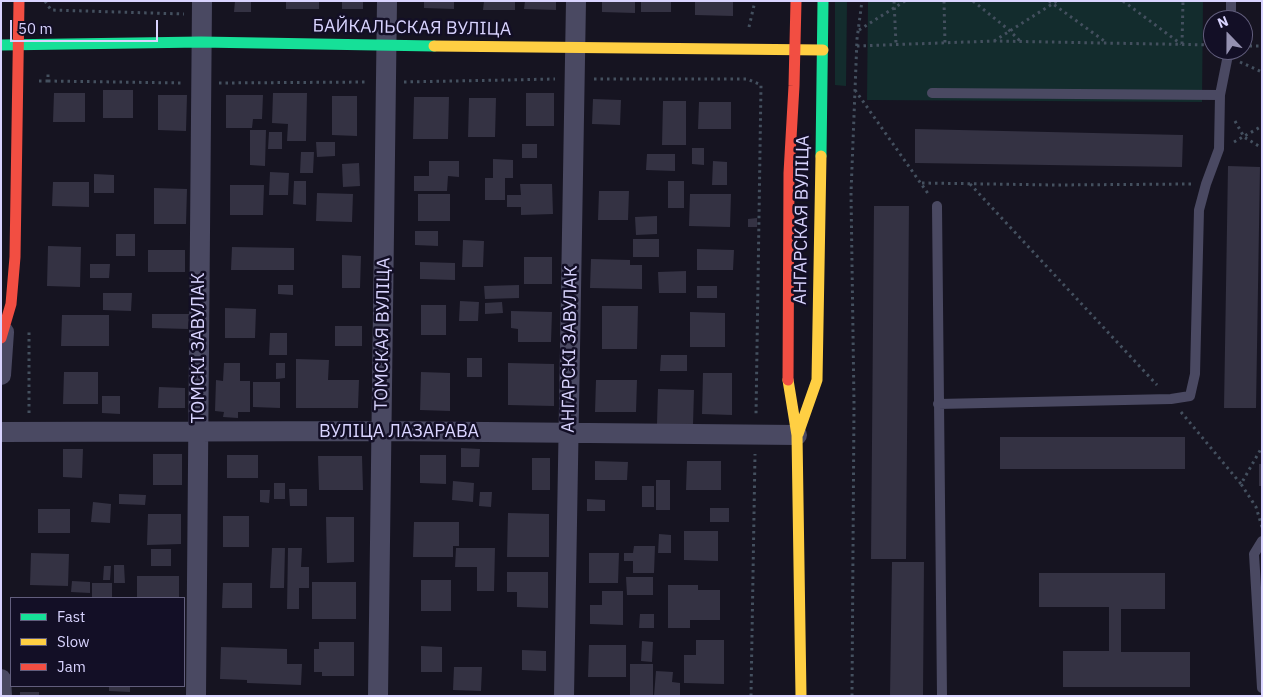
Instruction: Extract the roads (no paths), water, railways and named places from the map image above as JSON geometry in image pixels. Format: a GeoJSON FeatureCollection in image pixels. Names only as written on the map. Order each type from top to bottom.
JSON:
{"type":"FeatureCollection","features":[{"type":"Feature","properties":{"kind":"main road"},"geometry":{"type":"LineString","coordinates":[[3,335],[11,304],[14,257],[18,1]]}},
{"type":"Feature","properties":{"kind":"main road","name":"АНГАРСКАЯ ВУЛІЦА"},"geometry":{"type":"LineString","coordinates":[[796,1],[789,173],[788,384],[797,435],[801,696]]}},
{"type":"Feature","properties":{"kind":"main road","name":"АНГАРСКАЯ ВУЛІЦА"},"geometry":{"type":"LineString","coordinates":[[797,435],[817,380],[823,1]]}},
{"type":"Feature","properties":{"kind":"main road","name":"БАЙКАЛЬСКАЯ ВУЛІЦА"},"geometry":{"type":"LineString","coordinates":[[1,45],[201,42],[386,46],[823,50]]}},
{"type":"Feature","properties":{"kind":"street","name":"ТОМСКІ ЗАВУЛАК"},"geometry":{"type":"LineString","coordinates":[[196,696],[202,1]]}},
{"type":"Feature","properties":{"kind":"street","name":"ТОМСКАЯ ВУЛІЦА"},"geometry":{"type":"LineString","coordinates":[[378,696],[387,1]]}},
{"type":"Feature","properties":{"kind":"street","name":"АНГАРСКІ ЗАВУЛАК"},"geometry":{"type":"LineString","coordinates":[[564,696],[576,1]]}},
{"type":"Feature","properties":{"kind":"street"},"geometry":{"type":"LineString","coordinates":[[1,375],[3,335]]}},
{"type":"Feature","properties":{"kind":"street","name":"ВУЛІЦА ЛАЗАРАВА"},"geometry":{"type":"LineString","coordinates":[[1,432],[199,431],[797,435]]}},
{"type":"Feature","properties":{"kind":"street"},"geometry":{"type":"LineString","coordinates":[[1,679],[2,696]]}},
{"type":"Feature","properties":{"kind":"lane"},"geometry":{"type":"LineString","coordinates":[[938,404],[1171,400],[1190,396],[1195,374],[1199,210],[1206,184],[1219,150],[1220,95],[1228,60]]}},
{"type":"Feature","properties":{"kind":"lane"},"geometry":{"type":"LineString","coordinates":[[932,93],[1220,95]]}},
{"type":"Feature","properties":{"kind":"lane"},"geometry":{"type":"LineString","coordinates":[[937,206],[942,696]]}},
{"type":"Feature","properties":{"kind":"lane"},"geometry":{"type":"LineString","coordinates":[[1262,541],[1254,554],[1262,688]]}}]}
